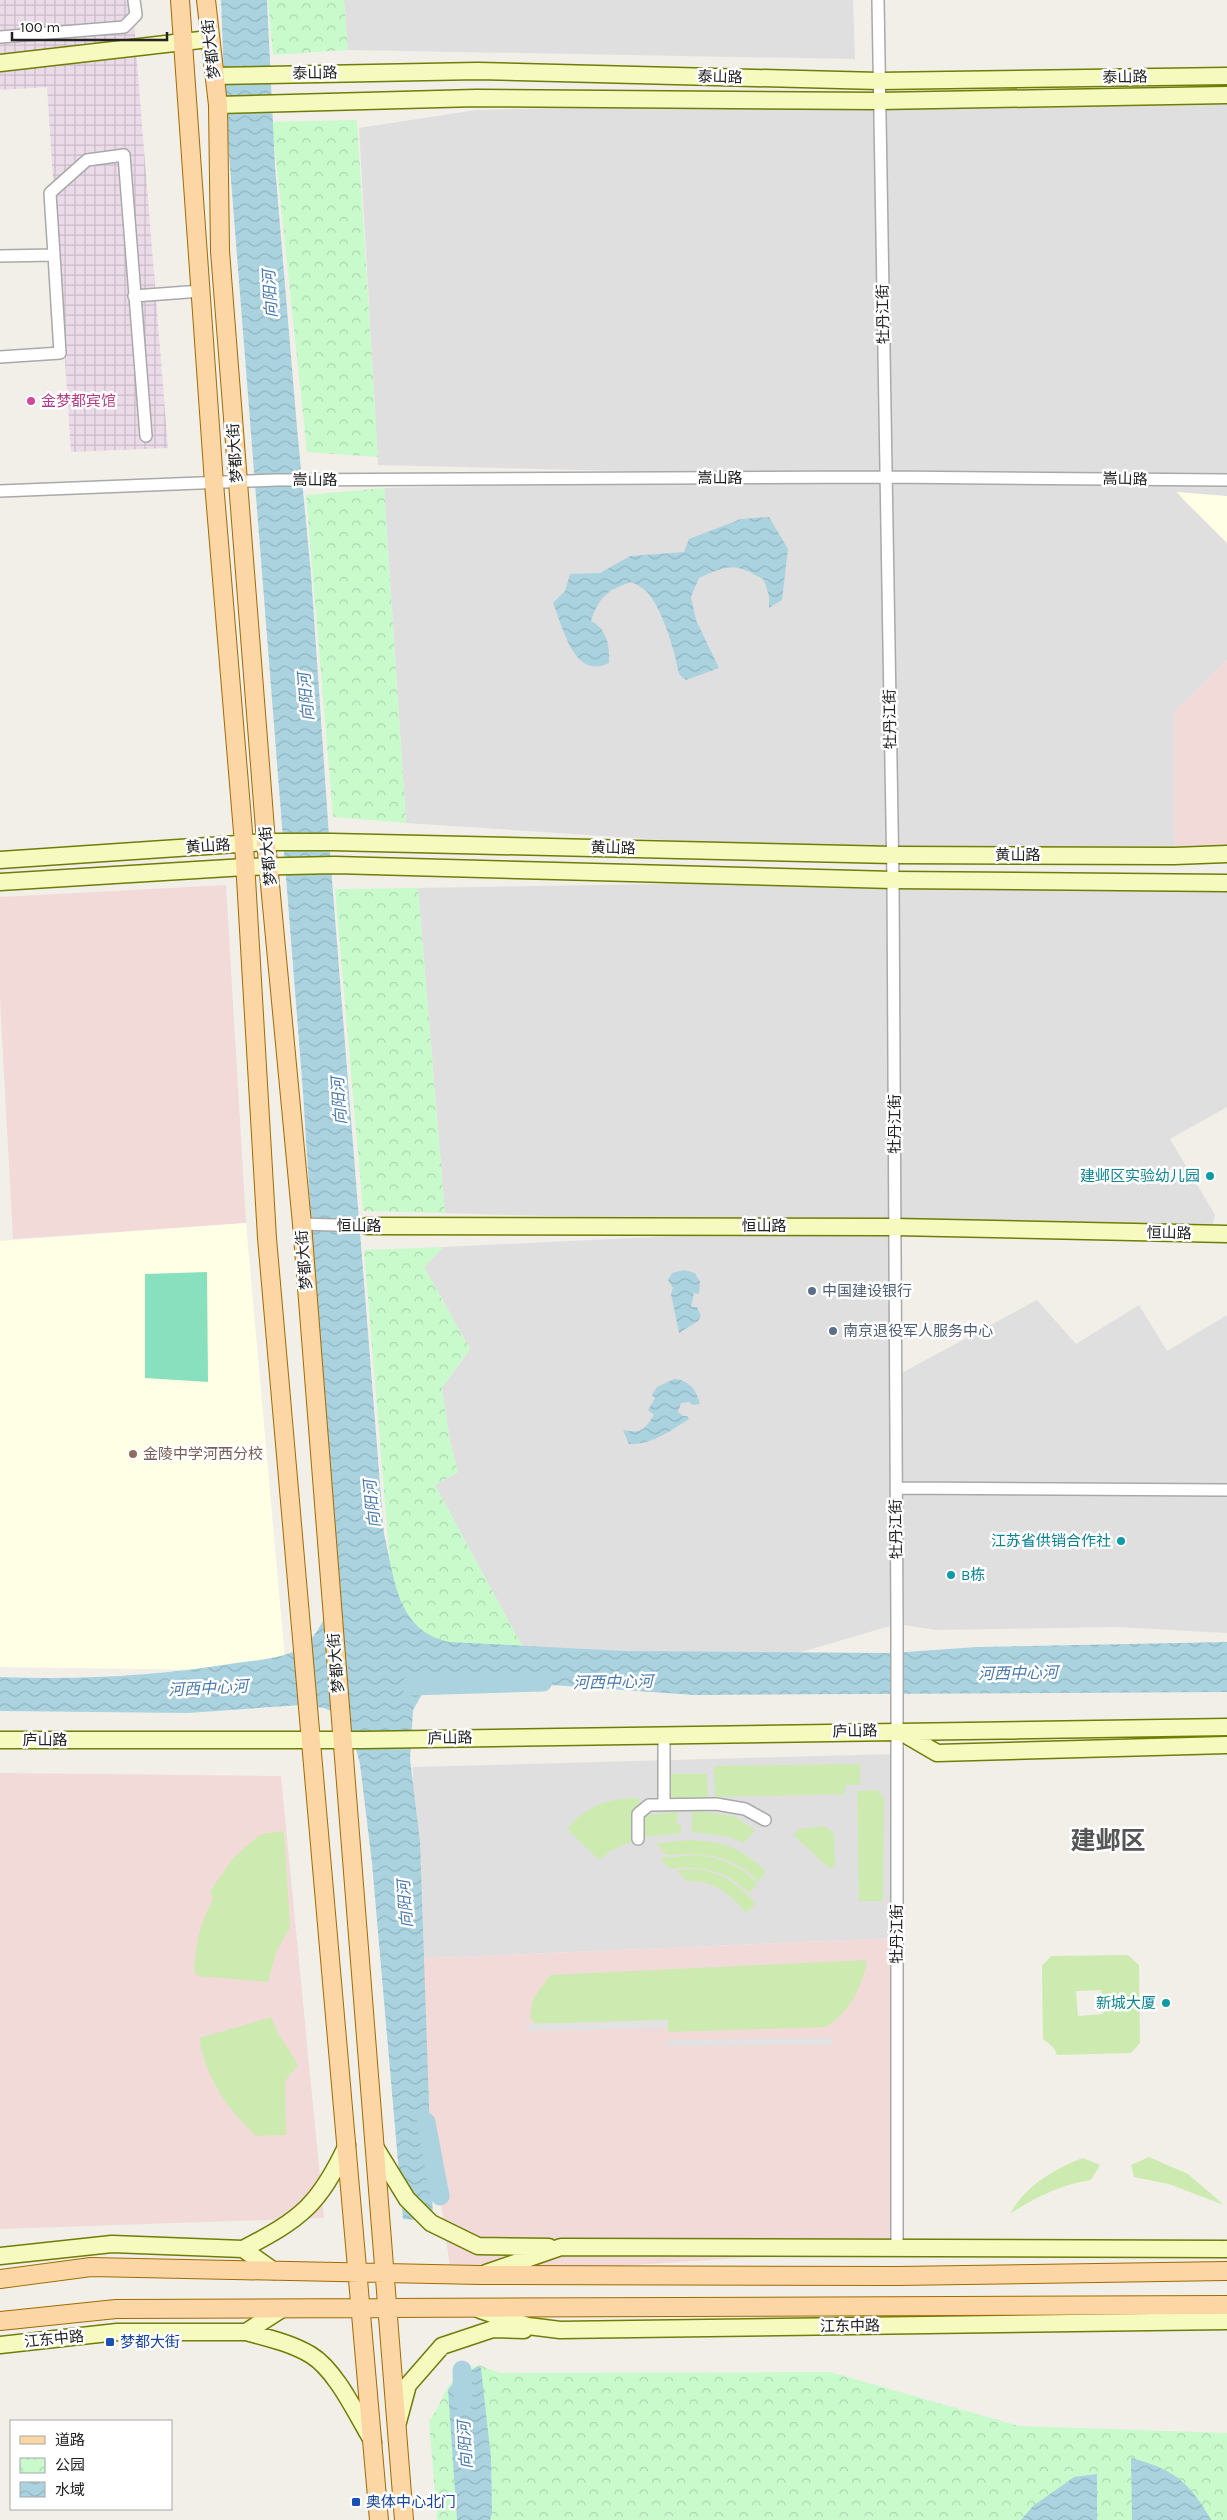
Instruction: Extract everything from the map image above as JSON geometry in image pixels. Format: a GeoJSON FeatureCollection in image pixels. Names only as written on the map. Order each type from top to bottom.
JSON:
{"type":"FeatureCollection","features":[{"type":"Feature","properties":{"kind":"main road","name":"梦都大街"},"geometry":{"type":"LineString","coordinates":[[180,0],[214,483],[246,866],[267,1238],[379,2520]]}},
{"type":"Feature","properties":{"kind":"main road","name":"梦都大街"},"geometry":{"type":"LineString","coordinates":[[206,0],[218,105],[220,251],[266,842],[302,1224],[404,2520]]}},
{"type":"Feature","properties":{"kind":"main road"},"geometry":{"type":"LineString","coordinates":[[0,2279],[91,2266],[480,2275],[898,2276],[1227,2271]]}},
{"type":"Feature","properties":{"kind":"main road","name":"江东中路"},"geometry":{"type":"LineString","coordinates":[[0,2321],[116,2309],[1227,2305]]}},
{"type":"Feature","properties":{"kind":"street"},"geometry":{"type":"LineString","coordinates":[[0,37],[124,27],[136,15],[134,0]]}},
{"type":"Feature","properties":{"kind":"street","name":"牡丹江街"},"geometry":{"type":"LineString","coordinates":[[878,0],[893,880],[896,1696],[898,1730],[897,2248]]}},
{"type":"Feature","properties":{"kind":"street"},"geometry":{"type":"LineString","coordinates":[[0,63],[209,39]]}},
{"type":"Feature","properties":{"kind":"street","name":"泰山路"},"geometry":{"type":"LineString","coordinates":[[214,76],[478,71],[879,81],[1227,76]]}},
{"type":"Feature","properties":{"kind":"street","name":"泰山路"},"geometry":{"type":"LineString","coordinates":[[218,105],[476,98],[879,102],[1227,95]]}},
{"type":"Feature","properties":{"kind":"street"},"geometry":{"type":"LineString","coordinates":[[0,357],[60,353],[50,193],[87,160],[124,155],[146,436]]}},
{"type":"Feature","properties":{"kind":"street"},"geometry":{"type":"LineString","coordinates":[[0,256],[54,255]]}},
{"type":"Feature","properties":{"kind":"street"},"geometry":{"type":"LineString","coordinates":[[134,296],[200,291]]}},
{"type":"Feature","properties":{"kind":"street","name":"嵩山路"},"geometry":{"type":"LineString","coordinates":[[0,491],[276,480],[886,477],[1227,480]]}},
{"type":"Feature","properties":{"kind":"street","name":"黄山路"},"geometry":{"type":"LineString","coordinates":[[0,860],[266,842],[892,854],[1174,856],[1227,854]]}},
{"type":"Feature","properties":{"kind":"street","name":"黄山路"},"geometry":{"type":"LineString","coordinates":[[0,882],[246,866],[335,865],[893,880],[1227,883]]}},
{"type":"Feature","properties":{"kind":"street","name":"恒山路"},"geometry":{"type":"LineString","coordinates":[[302,1224],[339,1226],[895,1226],[1227,1234]]}},
{"type":"Feature","properties":{"kind":"street"},"geometry":{"type":"LineString","coordinates":[[896,1488],[1227,1490]]}},
{"type":"Feature","properties":{"kind":"street","name":"庐山路"},"geometry":{"type":"LineString","coordinates":[[0,1740],[310,1732],[342,1732],[363,1740],[898,1730],[1227,1727]]}},
{"type":"Feature","properties":{"kind":"street","name":"庐山路"},"geometry":{"type":"LineString","coordinates":[[898,1730],[937,1753],[1227,1746]]}},
{"type":"Feature","properties":{"kind":"street"},"geometry":{"type":"LineString","coordinates":[[664,1734],[664,1804]]}},
{"type":"Feature","properties":{"kind":"street"},"geometry":{"type":"LineString","coordinates":[[638,1839],[638,1814],[649,1805],[716,1804],[745,1809],[765,1820]]}},
{"type":"Feature","properties":{"kind":"street"},"geometry":{"type":"LineString","coordinates":[[0,2256],[112,2244],[243,2249],[283,2228],[312,2205],[332,2178],[347,2145]]}},
{"type":"Feature","properties":{"kind":"street"},"geometry":{"type":"LineString","coordinates":[[375,2147],[407,2199],[431,2223],[478,2246],[1227,2250]]}},
{"type":"Feature","properties":{"kind":"street"},"geometry":{"type":"LineString","coordinates":[[480,2275],[561,2247]]}},
{"type":"Feature","properties":{"kind":"street"},"geometry":{"type":"LineString","coordinates":[[243,2249],[274,2271]]}},
{"type":"Feature","properties":{"kind":"street","name":"江东中路"},"geometry":{"type":"LineString","coordinates":[[475,2308],[528,2326],[560,2330],[1227,2321]]}},
{"type":"Feature","properties":{"kind":"street"},"geometry":{"type":"LineString","coordinates":[[246,2332],[282,2309]]}},
{"type":"Feature","properties":{"kind":"street"},"geometry":{"type":"LineString","coordinates":[[396,2429],[408,2385],[442,2346],[493,2329],[560,2330]]}},
{"type":"Feature","properties":{"kind":"street","name":"江东中路"},"geometry":{"type":"LineString","coordinates":[[0,2345],[117,2332],[246,2332],[286,2343],[312,2356],[336,2381],[373,2442]]}},
{"type":"Feature","properties":{"kind":"shaded area"},"geometry":{"type":"Polygon","coordinates":[[[0,0],[132,0],[168,448],[71,452],[47,87],[0,90],[0,0]]]}},
{"type":"Feature","properties":{"kind":"shaded area"},"geometry":{"type":"Polygon","coordinates":[[[344,0],[853,0],[855,59],[348,50],[344,0]]]}},
{"type":"Feature","properties":{"kind":"shaded area"},"geometry":{"type":"Polygon","coordinates":[[[1227,95],[1227,660],[1174,712],[1174,856],[893,855],[406,823],[384,488],[870,477],[378,465],[359,128],[476,110],[1227,95]]]}},
{"type":"Feature","properties":{"kind":"shaded area"},"geometry":{"type":"Polygon","coordinates":[[[1177,492],[1227,496],[1227,543],[1182,498],[1177,492]]]}},
{"type":"Feature","properties":{"kind":"shaded area"},"geometry":{"type":"Polygon","coordinates":[[[1227,660],[1227,854],[1174,856],[1174,712],[1227,660]]]}},
{"type":"Feature","properties":{"kind":"shaded area"},"geometry":{"type":"Polygon","coordinates":[[[893,880],[1227,883],[1227,1107],[1170,1139],[1215,1215],[1210,1234],[896,1227],[896,1376],[1037,1300],[1076,1344],[1139,1305],[1167,1351],[1227,1315],[1227,1633],[1117,1627],[936,1630],[897,1624],[702,1681],[522,1646],[435,1485],[458,1472],[450,1441],[442,1388],[470,1349],[424,1267],[443,1247],[885,1226],[445,1213],[418,888],[893,880]]]}},
{"type":"Feature","properties":{"kind":"shaded area"},"geometry":{"type":"Polygon","coordinates":[[[226,885],[246,1223],[13,1239],[0,1000],[0,897],[226,885]]]}},
{"type":"Feature","properties":{"kind":"shaded area","name":"金陵中学河西分校"},"geometry":{"type":"Polygon","coordinates":[[[246,1223],[286,1671],[0,1667],[0,1241],[246,1223]]]}},
{"type":"Feature","properties":{"kind":"shaded area"},"geometry":{"type":"Polygon","coordinates":[[[896,1754],[897,1938],[409,1959],[413,1767],[896,1754]]]}},
{"type":"Feature","properties":{"kind":"shaded area"},"geometry":{"type":"Polygon","coordinates":[[[0,1773],[281,1776],[324,2218],[0,2229],[0,1773]]]}},
{"type":"Feature","properties":{"kind":"shaded area"},"geometry":{"type":"Polygon","coordinates":[[[897,1938],[897,2248],[480,2275],[451,2274],[440,2196],[418,2073],[409,1959],[897,1938]]]}},
{"type":"Feature","properties":{"kind":"shaded area"},"geometry":{"type":"Polygon","coordinates":[[[668,2020],[668,2028],[527,2031],[527,2024],[668,2020]]]}},
{"type":"Feature","properties":{"kind":"shaded area"},"geometry":{"type":"Polygon","coordinates":[[[832,2038],[832,2045],[667,2046],[666,2040],[832,2038]]]}},
{"type":"Feature","properties":{"kind":"green space"},"geometry":{"type":"Polygon","coordinates":[[[268,0],[344,0],[348,50],[273,55],[268,0]]]}},
{"type":"Feature","properties":{"kind":"green space"},"geometry":{"type":"Polygon","coordinates":[[[357,120],[378,457],[307,452],[272,122],[357,120]]]}},
{"type":"Feature","properties":{"kind":"green space"},"geometry":{"type":"Polygon","coordinates":[[[384,488],[406,823],[333,817],[306,495],[384,488]]]}},
{"type":"Feature","properties":{"kind":"green space"},"geometry":{"type":"Polygon","coordinates":[[[418,888],[445,1213],[363,1211],[335,889],[418,888]]]}},
{"type":"Feature","properties":{"kind":"green space"},"geometry":{"type":"Polygon","coordinates":[[[443,1247],[424,1267],[470,1349],[442,1388],[450,1441],[458,1472],[435,1485],[522,1646],[421,1658],[396,1636],[364,1250],[443,1247]]]}},
{"type":"Feature","properties":{"kind":"green space"},"geometry":{"type":"Polygon","coordinates":[[[207,1272],[208,1382],[145,1378],[145,1274],[207,1272]]]}},
{"type":"Feature","properties":{"kind":"green space"},"geometry":{"type":"Polygon","coordinates":[[[860,1764],[860,1785],[845,1785],[845,1794],[715,1797],[714,1766],[860,1764]]]}},
{"type":"Feature","properties":{"kind":"green space"},"geometry":{"type":"Polygon","coordinates":[[[670,1774],[707,1774],[708,1799],[671,1800],[670,1774]]]}},
{"type":"Feature","properties":{"kind":"green space"},"geometry":{"type":"Polygon","coordinates":[[[878,1790],[879,1794],[884,1796],[883,1901],[859,1901],[857,1791],[878,1790]]]}},
{"type":"Feature","properties":{"kind":"green space"},"geometry":{"type":"Polygon","coordinates":[[[639,1798],[635,1840],[611,1851],[599,1860],[567,1829],[582,1814],[608,1801],[639,1798]]]}},
{"type":"Feature","properties":{"kind":"green space"},"geometry":{"type":"Polygon","coordinates":[[[700,1811],[734,1816],[755,1830],[744,1843],[726,1836],[692,1832],[692,1812],[700,1811]]]}},
{"type":"Feature","properties":{"kind":"green space"},"geometry":{"type":"Polygon","coordinates":[[[677,1812],[677,1824],[681,1824],[681,1833],[642,1837],[645,1816],[677,1812]]]}},
{"type":"Feature","properties":{"kind":"green space"},"geometry":{"type":"Polygon","coordinates":[[[825,1826],[834,1834],[835,1865],[830,1869],[793,1835],[799,1829],[825,1826]]]}},
{"type":"Feature","properties":{"kind":"green space"},"geometry":{"type":"Polygon","coordinates":[[[284,1831],[290,1928],[277,1950],[268,1982],[198,1976],[194,1970],[196,1951],[199,1933],[213,1899],[210,1891],[234,1857],[261,1834],[284,1831]]]}},
{"type":"Feature","properties":{"kind":"green space"},"geometry":{"type":"Polygon","coordinates":[[[688,1840],[711,1842],[731,1847],[757,1863],[766,1872],[758,1882],[749,1873],[728,1860],[692,1854],[667,1855],[656,1844],[688,1840]]]}},
{"type":"Feature","properties":{"kind":"green space"},"geometry":{"type":"Polygon","coordinates":[[[695,1855],[729,1863],[751,1877],[757,1884],[749,1893],[741,1885],[723,1874],[703,1869],[670,1869],[660,1858],[695,1855]]]}},
{"type":"Feature","properties":{"kind":"green space"},"geometry":{"type":"Polygon","coordinates":[[[698,1869],[731,1881],[756,1904],[746,1913],[734,1899],[720,1889],[705,1883],[686,1881],[677,1870],[698,1869]]]}},
{"type":"Feature","properties":{"kind":"green space"},"geometry":{"type":"Polygon","coordinates":[[[1128,1955],[1139,1965],[1140,2043],[1131,2053],[1057,2055],[1054,2048],[1043,2039],[1042,1966],[1051,1956],[1128,1955]],[[1101,1990],[1076,1991],[1078,2016],[1103,2014],[1101,1990]]]}},
{"type":"Feature","properties":{"kind":"green space"},"geometry":{"type":"Polygon","coordinates":[[[867,1960],[862,1980],[854,1998],[842,2014],[826,2027],[668,2032],[668,2020],[535,2024],[530,2017],[533,1999],[550,1975],[867,1960]]]}},
{"type":"Feature","properties":{"kind":"green space"},"geometry":{"type":"Polygon","coordinates":[[[271,2017],[278,2033],[298,2065],[285,2081],[286,2135],[256,2136],[236,2115],[212,2080],[202,2053],[199,2038],[271,2017]]]}},
{"type":"Feature","properties":{"kind":"green space"},"geometry":{"type":"Polygon","coordinates":[[[1149,2157],[1188,2174],[1224,2205],[1169,2184],[1134,2177],[1131,2165],[1149,2157]]]}},
{"type":"Feature","properties":{"kind":"green space"},"geometry":{"type":"Polygon","coordinates":[[[1083,2158],[1100,2165],[1091,2180],[1069,2185],[1049,2193],[1029,2202],[1010,2214],[1023,2195],[1041,2180],[1062,2167],[1083,2158]]]}},
{"type":"Feature","properties":{"kind":"green space"},"geometry":{"type":"Polygon","coordinates":[[[479,2365],[500,2373],[830,2372],[1019,2426],[1227,2433],[1227,2520],[437,2520],[429,2421],[448,2388],[459,2374],[479,2365]]]}},
{"type":"Feature","properties":{"kind":"water"},"geometry":{"type":"Polygon","coordinates":[[[221,0],[267,0],[275,166],[311,574],[332,880],[384,1534],[395,1585],[408,1614],[418,1626],[431,1636],[449,1642],[625,1651],[891,1653],[977,1647],[1227,1642],[1227,1692],[694,1695],[464,1679],[440,1683],[421,1696],[413,1710],[410,1759],[420,1842],[433,2221],[403,2219],[372,1863],[360,1764],[351,1730],[343,1716],[324,1708],[301,1705],[188,1713],[0,1711],[0,1677],[59,1678],[148,1674],[260,1660],[292,1652],[306,1644],[318,1630],[330,1604],[334,1587],[303,1092],[225,104],[221,0]]]}},
{"type":"Feature","properties":{"kind":"water"},"geometry":{"type":"Polygon","coordinates":[[[769,517],[788,549],[782,600],[769,608],[769,596],[764,580],[739,568],[732,567],[718,570],[699,578],[691,597],[696,620],[719,668],[686,680],[679,674],[671,642],[657,607],[645,590],[632,582],[606,595],[597,606],[591,621],[604,633],[609,650],[609,663],[597,667],[587,665],[572,649],[553,603],[565,591],[570,574],[600,573],[630,556],[684,552],[689,539],[741,519],[769,517]]]}},
{"type":"Feature","properties":{"kind":"water"},"geometry":{"type":"Polygon","coordinates":[[[684,1270],[695,1273],[700,1282],[699,1294],[694,1293],[691,1307],[697,1307],[701,1316],[698,1321],[679,1333],[671,1294],[673,1288],[668,1280],[672,1273],[684,1270]]]}},
{"type":"Feature","properties":{"kind":"water"},"geometry":{"type":"Polygon","coordinates":[[[674,1379],[688,1383],[700,1404],[681,1403],[678,1412],[689,1419],[653,1440],[629,1444],[623,1430],[639,1431],[645,1427],[654,1415],[648,1410],[655,1398],[652,1395],[657,1387],[674,1379]]]}},
{"type":"Feature","properties":{"kind":"water"},"geometry":{"type":"Polygon","coordinates":[[[478,2366],[481,2368],[491,2458],[492,2513],[490,2520],[457,2520],[448,2390],[453,2383],[478,2366]]]}},
{"type":"Feature","properties":{"kind":"water"},"geometry":{"type":"Polygon","coordinates":[[[1131,2458],[1158,2467],[1178,2478],[1195,2495],[1211,2520],[1132,2520],[1131,2458]]]}},
{"type":"Feature","properties":{"kind":"water"},"geometry":{"type":"Polygon","coordinates":[[[1097,2474],[1097,2520],[1021,2520],[1033,2506],[1074,2477],[1097,2474]]]}},
{"type":"Feature","properties":{"kind":"waterway","name":"河西中心河"},"geometry":{"type":"LineString","coordinates":[[411,1686],[543,1682]]}},
{"type":"Feature","properties":{"kind":"waterway","name":"向阳河"},"geometry":{"type":"LineString","coordinates":[[426,2122],[440,2196]]}},
{"type":"Feature","properties":{"kind":"waterway","name":"向阳河"},"geometry":{"type":"LineString","coordinates":[[462,2370],[463,2401]]}},
{"type":"Feature","properties":{"kind":"place","name":"金梦都宾馆"},"geometry":{"type":"Point","coordinates":[31,401]}},
{"type":"Feature","properties":{"kind":"place","name":"建邺区实验幼儿园"},"geometry":{"type":"Point","coordinates":[1210,1176]}},
{"type":"Feature","properties":{"kind":"place","name":"中国建设银行"},"geometry":{"type":"Point","coordinates":[812,1291]}},
{"type":"Feature","properties":{"kind":"place","name":"南京退役军人服务中心"},"geometry":{"type":"Point","coordinates":[833,1331]}},
{"type":"Feature","properties":{"kind":"place","name":"金陵中学河西分校"},"geometry":{"type":"Point","coordinates":[133,1454]}},
{"type":"Feature","properties":{"kind":"place","name":"江苏省供销合作社"},"geometry":{"type":"Point","coordinates":[1121,1541]}},
{"type":"Feature","properties":{"kind":"place","name":"B栋"},"geometry":{"type":"Point","coordinates":[951,1575]}},
{"type":"Feature","properties":{"kind":"place","name":"新城大厦"},"geometry":{"type":"Point","coordinates":[1166,2003]}},
{"type":"Feature","properties":{"kind":"place","name":"梦都大街"},"geometry":{"type":"Point","coordinates":[110,2342]}},
{"type":"Feature","properties":{"kind":"place","name":"奥体中心北门"},"geometry":{"type":"Point","coordinates":[356,2502]}},
{"type":"Feature","properties":{"kind":"district","name":"建邺区"},"geometry":{"type":"Point","coordinates":[1108,1840]}}]}
